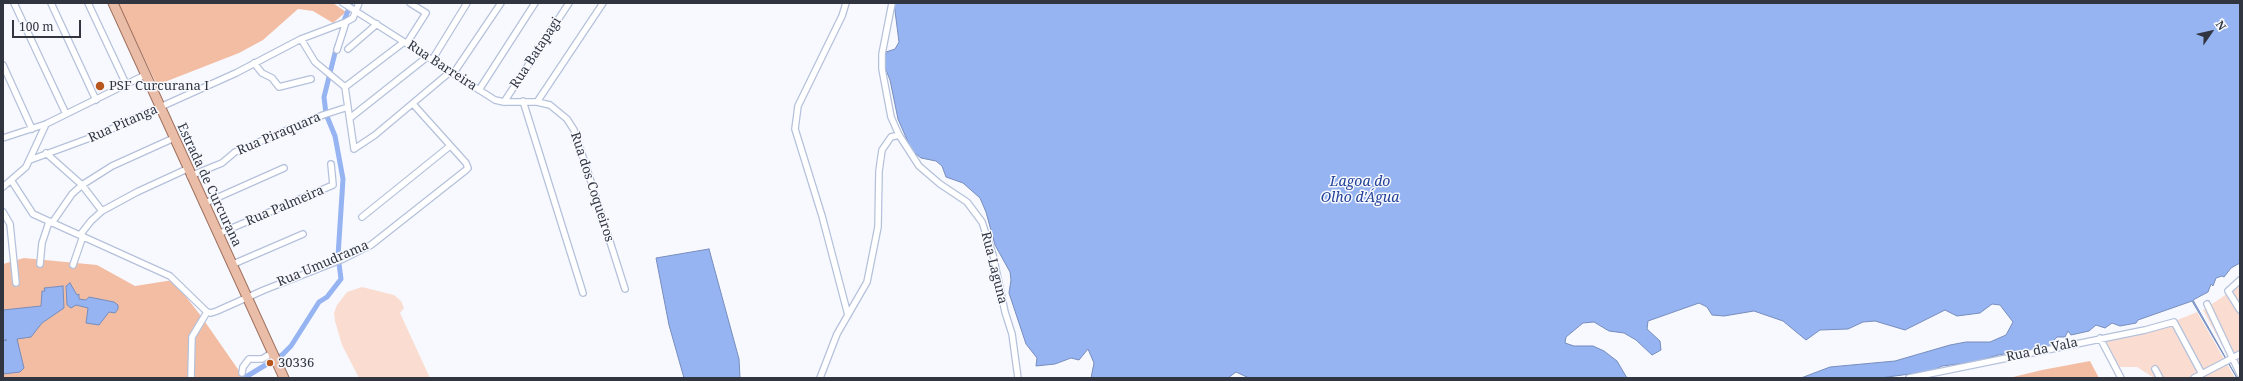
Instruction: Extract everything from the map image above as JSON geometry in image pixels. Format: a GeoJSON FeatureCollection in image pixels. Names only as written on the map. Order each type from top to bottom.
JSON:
{"type":"FeatureCollection","features":[{"type":"Feature","properties":{"kind":"main road","name":"Estrada de Curcurana"},"geometry":{"type":"LineString","coordinates":[[112,3],[284,378]]}},
{"type":"Feature","properties":{"kind":"street"},"geometry":{"type":"LineString","coordinates":[[14,3],[66,114]]}},
{"type":"Feature","properties":{"kind":"street"},"geometry":{"type":"LineString","coordinates":[[51,3],[96,100]]}},
{"type":"Feature","properties":{"kind":"street"},"geometry":{"type":"LineString","coordinates":[[88,3],[126,84]]}},
{"type":"Feature","properties":{"kind":"street"},"geometry":{"type":"LineString","coordinates":[[337,50],[346,22],[353,18],[354,10],[359,3]]}},
{"type":"Feature","properties":{"kind":"street"},"geometry":{"type":"LineString","coordinates":[[345,87],[405,42],[426,13],[410,3]]}},
{"type":"Feature","properties":{"kind":"street"},"geometry":{"type":"LineString","coordinates":[[350,118],[430,58],[467,3]]}},
{"type":"Feature","properties":{"kind":"street"},"geometry":{"type":"LineString","coordinates":[[301,39],[315,62],[332,74],[345,87],[354,149],[356,149],[452,73],[501,3]]}},
{"type":"Feature","properties":{"kind":"street"},"geometry":{"type":"LineString","coordinates":[[479,90],[535,3]]}},
{"type":"Feature","properties":{"kind":"street","name":"Rua Batapagi"},"geometry":{"type":"LineString","coordinates":[[504,102],[569,3]]}},
{"type":"Feature","properties":{"kind":"street"},"geometry":{"type":"LineString","coordinates":[[537,102],[603,3]]}},
{"type":"Feature","properties":{"kind":"street"},"geometry":{"type":"LineString","coordinates":[[846,3],[842,16],[798,106],[795,129],[822,216],[848,315]]}},
{"type":"Feature","properties":{"kind":"street","name":"Rua Laguna"},"geometry":{"type":"LineString","coordinates":[[892,3],[882,54],[882,69],[891,117],[899,135],[919,166],[940,184],[967,202],[982,222],[993,255],[1005,312],[1012,334],[1018,378]]}},
{"type":"Feature","properties":{"kind":"street","name":"Rua Barreira"},"geometry":{"type":"LineString","coordinates":[[345,4],[495,100],[504,102],[537,102]]}},
{"type":"Feature","properties":{"kind":"street","name":"Rua Pitanga"},"geometry":{"type":"LineString","coordinates":[[30,160],[46,153],[81,142],[160,108],[301,39],[346,22]]}},
{"type":"Feature","properties":{"kind":"street"},"geometry":{"type":"LineString","coordinates":[[348,49],[377,24]]}},
{"type":"Feature","properties":{"kind":"street"},"geometry":{"type":"LineString","coordinates":[[254,63],[262,73],[272,78],[279,87],[311,79]]}},
{"type":"Feature","properties":{"kind":"street"},"geometry":{"type":"LineString","coordinates":[[3,65],[32,129]]}},
{"type":"Feature","properties":{"kind":"street"},"geometry":{"type":"LineString","coordinates":[[6,138],[46,124],[145,75]]}},
{"type":"Feature","properties":{"kind":"street"},"geometry":{"type":"LineString","coordinates":[[523,101],[583,293]]}},
{"type":"Feature","properties":{"kind":"street","name":"Rua dos Coqueiros"},"geometry":{"type":"LineString","coordinates":[[537,102],[550,106],[560,112],[574,130],[625,289]]}},
{"type":"Feature","properties":{"kind":"street"},"geometry":{"type":"LineString","coordinates":[[362,217],[450,146],[413,104]]}},
{"type":"Feature","properties":{"kind":"street","name":"Rua Piraquara"},"geometry":{"type":"LineString","coordinates":[[82,236],[91,221],[102,211],[137,192],[189,172],[222,163],[235,152],[323,115],[348,107]]}},
{"type":"Feature","properties":{"kind":"street"},"geometry":{"type":"LineString","coordinates":[[3,187],[22,172],[30,160],[46,124]]}},
{"type":"Feature","properties":{"kind":"street"},"geometry":{"type":"LineString","coordinates":[[820,378],[837,334],[867,282],[878,227],[879,171],[882,150],[891,137],[899,135]]}},
{"type":"Feature","properties":{"kind":"street"},"geometry":{"type":"LineString","coordinates":[[40,264],[42,243],[50,222],[72,194],[82,185],[112,166],[174,138]]}},
{"type":"Feature","properties":{"kind":"street","name":"Rua Umudrama"},"geometry":{"type":"LineString","coordinates":[[206,312],[211,313],[343,259],[383,237],[468,168],[450,146]]}},
{"type":"Feature","properties":{"kind":"street"},"geometry":{"type":"LineString","coordinates":[[46,153],[82,185],[102,211]]}},
{"type":"Feature","properties":{"kind":"street","name":"Rua Palmeira"},"geometry":{"type":"LineString","coordinates":[[218,234],[333,185],[331,164]]}},
{"type":"Feature","properties":{"kind":"street"},"geometry":{"type":"LineString","coordinates":[[203,204],[284,168]]}},
{"type":"Feature","properties":{"kind":"street"},"geometry":{"type":"LineString","coordinates":[[11,180],[33,214],[170,276],[206,312],[192,337],[191,378]]}},
{"type":"Feature","properties":{"kind":"street"},"geometry":{"type":"LineString","coordinates":[[3,212],[10,224],[16,283]]}},
{"type":"Feature","properties":{"kind":"street"},"geometry":{"type":"LineString","coordinates":[[232,265],[303,234]]}},
{"type":"Feature","properties":{"kind":"street"},"geometry":{"type":"LineString","coordinates":[[73,265],[82,236]]}},
{"type":"Feature","properties":{"kind":"street"},"geometry":{"type":"LineString","coordinates":[[2240,280],[2228,290],[2240,310]]}},
{"type":"Feature","properties":{"kind":"street"},"geometry":{"type":"LineString","coordinates":[[2207,304],[2230,360],[2240,374]]}},
{"type":"Feature","properties":{"kind":"street","name":"Rua da Vala"},"geometry":{"type":"LineString","coordinates":[[1909,378],[2145,330],[2174,322],[2202,374]]}},
{"type":"Feature","properties":{"kind":"street"},"geometry":{"type":"LineString","coordinates":[[2100,338],[2121,378]]}},
{"type":"Feature","properties":{"kind":"street"},"geometry":{"type":"LineString","coordinates":[[242,373],[243,367],[249,359],[262,359],[272,354]]}},
{"type":"Feature","properties":{"kind":"street"},"geometry":{"type":"LineString","coordinates":[[2194,378],[2240,354]]}},
{"type":"Feature","properties":{"kind":"street"},"geometry":{"type":"LineString","coordinates":[[2155,369],[2160,378]]}},
{"type":"Feature","properties":{"kind":"shaded area"},"geometry":{"type":"Polygon","coordinates":[[[118,3],[333,3],[346,12],[333,23],[313,11],[298,9],[263,40],[239,53],[157,85],[118,3]]]}},
{"type":"Feature","properties":{"kind":"shaded area"},"geometry":{"type":"Polygon","coordinates":[[[24,258],[97,265],[135,286],[173,280],[201,316],[244,378],[3,378],[3,264],[24,258]]]}},
{"type":"Feature","properties":{"kind":"shaded area"},"geometry":{"type":"Polygon","coordinates":[[[2240,285],[2240,378],[2203,310],[2240,285]]]}},
{"type":"Feature","properties":{"kind":"shaded area"},"geometry":{"type":"Polygon","coordinates":[[[362,287],[394,295],[401,301],[404,308],[400,313],[430,378],[359,378],[342,345],[334,313],[337,305],[347,292],[362,287]]]}},
{"type":"Feature","properties":{"kind":"shaded area"},"geometry":{"type":"Polygon","coordinates":[[[2197,312],[2235,378],[2154,378],[2137,367],[2119,367],[2106,341],[2150,331],[2197,312]]]}},
{"type":"Feature","properties":{"kind":"shaded area"},"geometry":{"type":"Polygon","coordinates":[[[2090,361],[2099,378],[2009,378],[2042,370],[2090,361]]]}},
{"type":"Feature","properties":{"kind":"water","name":"Lagoa do Olho d'Água"},"geometry":{"type":"Polygon","coordinates":[[[894,3],[2240,3],[2240,263],[2231,268],[2224,277],[2222,276],[2216,278],[2213,286],[2211,284],[2208,292],[2193,300],[2237,378],[2192,301],[2138,320],[2136,323],[2120,326],[2112,323],[2105,328],[2096,325],[2089,331],[2071,335],[2068,331],[2065,337],[2057,337],[2048,347],[1998,355],[1975,362],[1942,366],[1932,371],[1880,378],[1801,378],[1830,367],[1895,361],[1950,345],[1966,342],[1990,342],[2006,335],[2013,322],[2000,305],[1992,304],[1980,313],[1957,316],[1945,310],[1905,330],[1875,321],[1863,322],[1848,329],[1820,330],[1806,340],[1783,321],[1754,311],[1724,316],[1712,315],[1707,307],[1699,303],[1648,321],[1647,329],[1660,341],[1661,350],[1652,355],[1636,340],[1624,333],[1609,331],[1594,322],[1583,323],[1566,337],[1565,343],[1574,346],[1593,346],[1604,351],[1617,361],[1627,378],[1249,378],[1236,372],[1228,378],[1091,378],[1094,363],[1088,349],[1079,360],[1071,358],[1055,364],[1036,366],[1037,358],[1026,344],[1009,293],[1011,280],[1010,272],[995,245],[986,212],[980,198],[963,183],[946,177],[942,166],[936,161],[921,158],[916,154],[911,149],[898,119],[890,80],[884,65],[886,52],[895,49],[899,42],[894,3]]]}},
{"type":"Feature","properties":{"kind":"water"},"geometry":{"type":"Polygon","coordinates":[[[709,249],[739,359],[740,378],[684,378],[669,325],[656,258],[709,249]]]}},
{"type":"Feature","properties":{"kind":"water"},"geometry":{"type":"Polygon","coordinates":[[[70,283],[77,295],[79,294],[79,299],[86,300],[89,297],[114,302],[118,305],[118,309],[115,313],[109,312],[99,325],[86,323],[88,308],[76,305],[71,308],[67,305],[66,286],[70,283]]]}},
{"type":"Feature","properties":{"kind":"water"},"geometry":{"type":"Polygon","coordinates":[[[63,286],[64,308],[42,323],[31,337],[17,339],[24,368],[20,372],[3,374],[3,341],[7,340],[3,340],[3,310],[41,306],[42,291],[45,291],[44,288],[63,286]]]}},
{"type":"Feature","properties":{"kind":"waterway"},"geometry":{"type":"LineString","coordinates":[[342,26],[351,3]]}},
{"type":"Feature","properties":{"kind":"waterway"},"geometry":{"type":"LineString","coordinates":[[244,378],[282,355],[291,346],[319,302],[327,297],[341,279],[338,256],[343,179],[335,136],[326,114],[324,97],[337,45]]}},
{"type":"Feature","properties":{"kind":"place","name":"PSF Curcurana I"},"geometry":{"type":"Point","coordinates":[100,86]}},
{"type":"Feature","properties":{"kind":"place","name":"30336"},"geometry":{"type":"Point","coordinates":[270,363]}}]}
